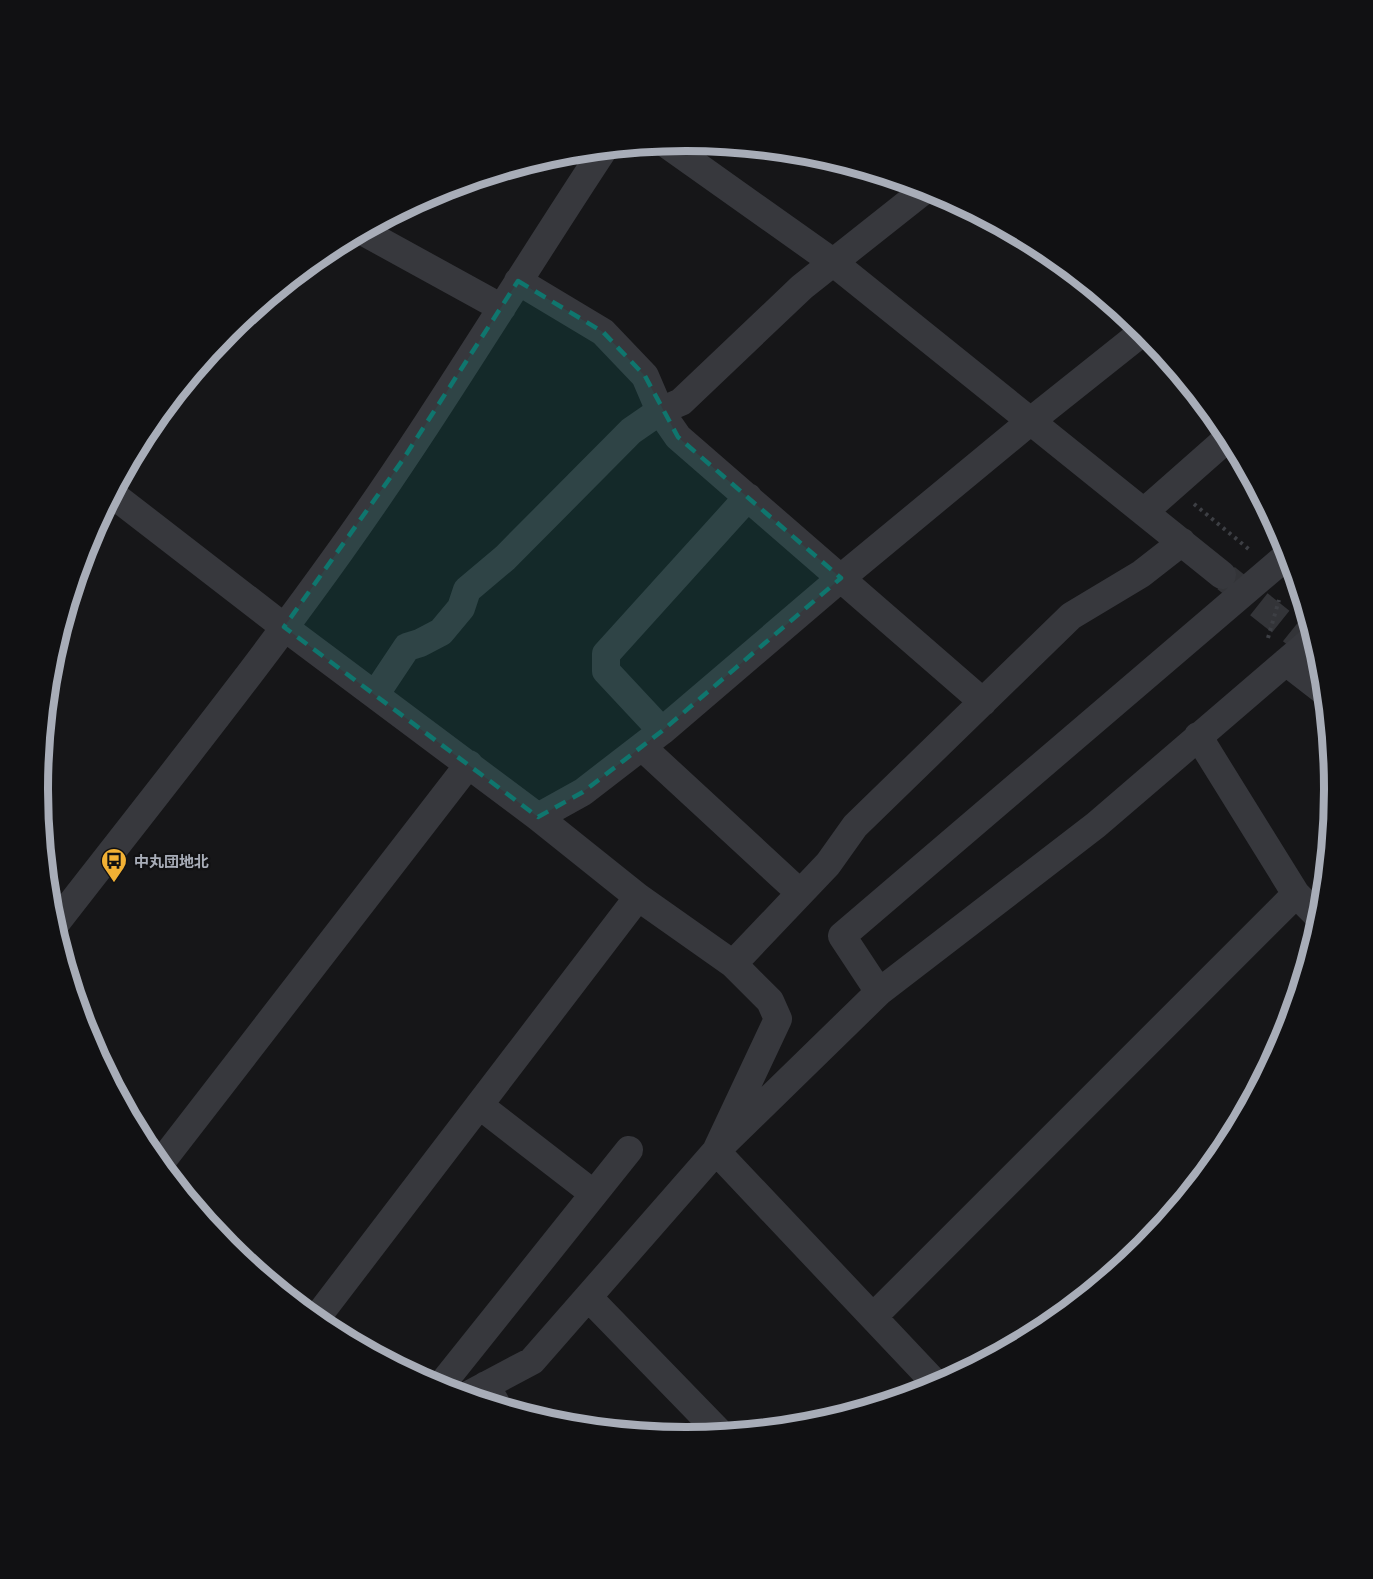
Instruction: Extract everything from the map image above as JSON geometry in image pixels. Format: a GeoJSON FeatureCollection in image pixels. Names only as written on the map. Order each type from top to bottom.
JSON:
{"type":"FeatureCollection","features":[{"type":"Feature","properties":{"kind":"street"},"geometry":{"type":"LineString","coordinates":[[677,151],[834,263],[1222,575]]}},
{"type":"Feature","properties":{"kind":"street"},"geometry":{"type":"LineString","coordinates":[[61,917],[342,549],[402,461],[599,157]]}},
{"type":"Feature","properties":{"kind":"street"},"geometry":{"type":"LineString","coordinates":[[375,695],[406,647],[420,643],[441,632],[461,608],[467,590],[505,558],[632,431],[660,411],[681,402],[802,287],[918,195]]}},
{"type":"Feature","properties":{"kind":"street"},"geometry":{"type":"LineString","coordinates":[[370,235],[502,308]]}},
{"type":"Feature","properties":{"kind":"street"},"geometry":{"type":"LineString","coordinates":[[518,281],[603,332],[645,376],[660,411],[678,437],[983,702]]}},
{"type":"Feature","properties":{"kind":"street"},"geometry":{"type":"LineString","coordinates":[[538,817],[583,792],[652,739],[1032,420],[1137,337]]}},
{"type":"Feature","properties":{"kind":"street"},"geometry":{"type":"LineString","coordinates":[[1145,511],[1222,443]]}},
{"type":"Feature","properties":{"kind":"street"},"geometry":{"type":"LineString","coordinates":[[748,497],[606,654],[606,671],[652,739],[799,892]]}},
{"type":"Feature","properties":{"kind":"street"},"geometry":{"type":"LineString","coordinates":[[118,499],[284,627],[469,764],[638,897],[733,964],[770,1001],[778,1018],[716,1151]]}},
{"type":"Feature","properties":{"kind":"street"},"geometry":{"type":"LineString","coordinates":[[733,964],[828,864],[855,826],[1071,616],[1141,574],[1182,542]]}},
{"type":"Feature","properties":{"kind":"street"},"geometry":{"type":"LineString","coordinates":[[879,992],[842,936],[1280,560]]}},
{"type":"Feature","properties":{"kind":"street"},"geometry":{"type":"LineString","coordinates":[[479,1393],[532,1361],[716,1151],[879,992],[1096,825],[1308,643]]}},
{"type":"Feature","properties":{"kind":"street"},"geometry":{"type":"LineString","coordinates":[[1282,665],[1317,687]]}},
{"type":"Feature","properties":{"kind":"street"},"geometry":{"type":"LineString","coordinates":[[1198,736],[1296,894],[1313,911]]}},
{"type":"Feature","properties":{"kind":"street"},"geometry":{"type":"LineString","coordinates":[[165,1157],[469,764]]}},
{"type":"Feature","properties":{"kind":"street"},"geometry":{"type":"LineString","coordinates":[[873,1317],[1296,894]]}},
{"type":"Feature","properties":{"kind":"street"},"geometry":{"type":"LineString","coordinates":[[321,1312],[638,897]]}},
{"type":"Feature","properties":{"kind":"street"},"geometry":{"type":"LineString","coordinates":[[479,1105],[594,1194]]}},
{"type":"Feature","properties":{"kind":"street"},"geometry":{"type":"LineString","coordinates":[[445,1380],[629,1150]]}},
{"type":"Feature","properties":{"kind":"street"},"geometry":{"type":"LineString","coordinates":[[716,1151],[931,1379]]}},
{"type":"Feature","properties":{"kind":"street"},"geometry":{"type":"LineString","coordinates":[[588,1297],[715,1427]]}},
{"type":"Feature","properties":{"kind":"path"},"geometry":{"type":"LineString","coordinates":[[1173,487],[1280,560],[1285,582],[1263,652],[1282,665]]}},
{"type":"Feature","properties":{"kind":"highlighted area"},"geometry":{"type":"Polygon","coordinates":[[[518,281],[603,332],[645,376],[678,437],[841,578],[662,731],[583,792],[538,817],[284,627],[402,461],[518,281]]]}},
{"type":"Feature","properties":{"kind":"tunnel"},"geometry":{"type":"LineString","coordinates":[[1226,578],[1308,643]]}},
{"type":"Feature","properties":{"kind":"place","name":"中丸団地北"},"geometry":{"type":"Point","coordinates":[114,884]}}]}
